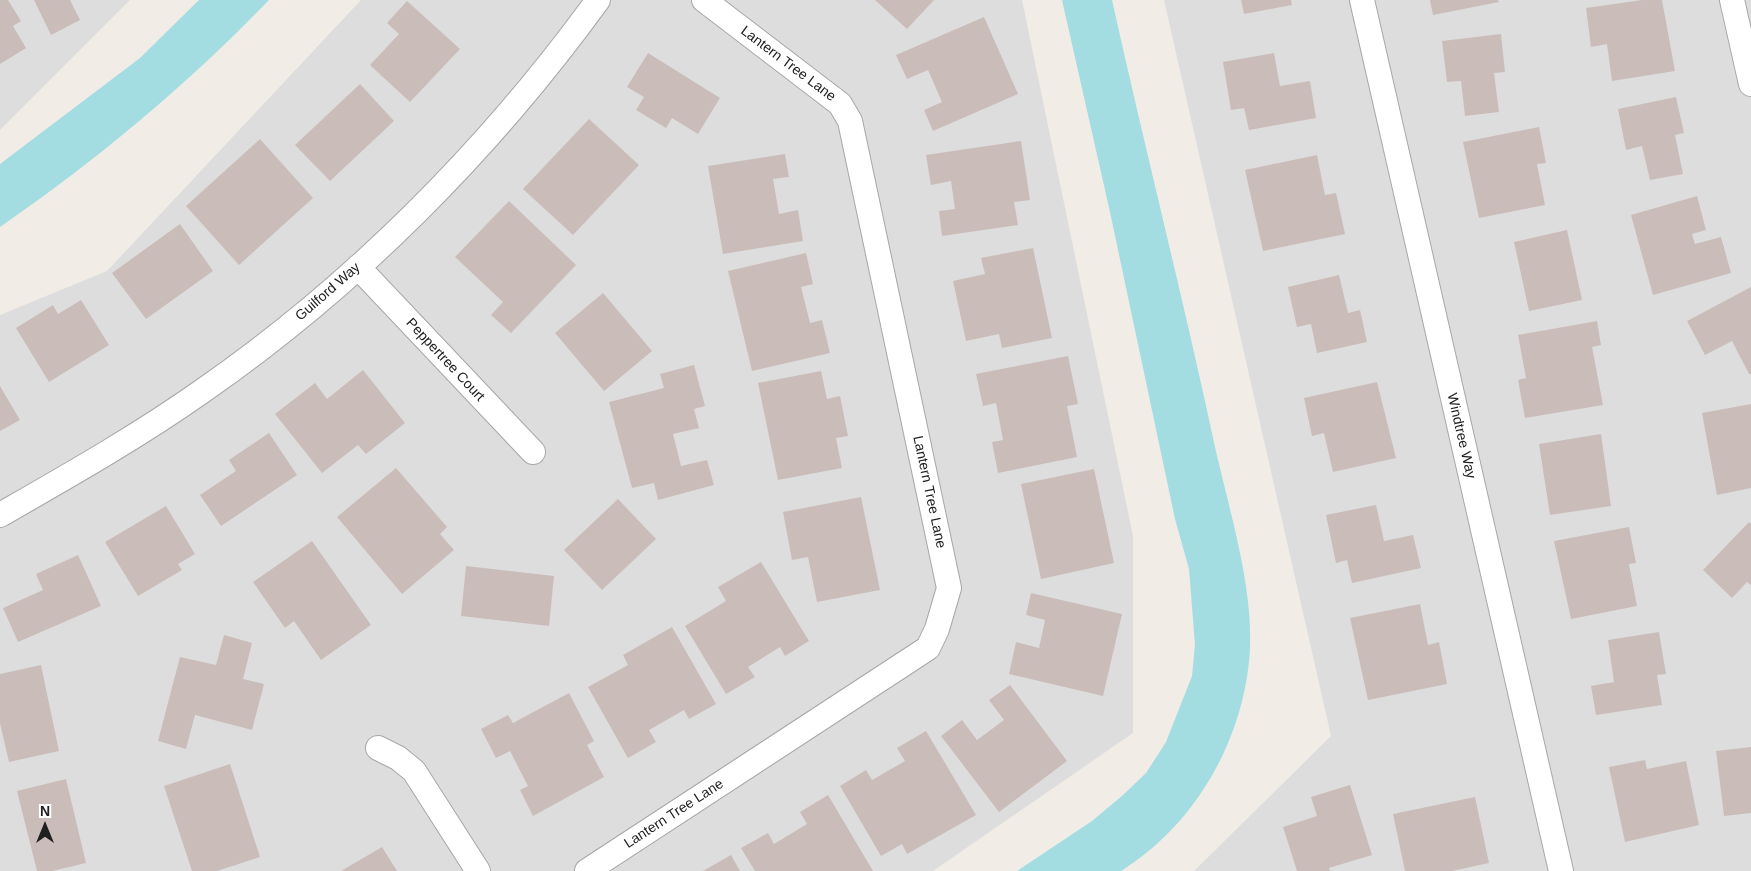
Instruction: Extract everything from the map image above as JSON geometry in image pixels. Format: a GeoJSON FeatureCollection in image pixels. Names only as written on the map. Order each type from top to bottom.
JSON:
{"type":"FeatureCollection","features":[{"type":"Feature","properties":{"kind":"street","name":"Guilford Way"},"geometry":{"type":"LineString","coordinates":[[0,515],[114,450],[202,391],[287,327],[358,267],[453,175],[524,95],[598,0]]}},
{"type":"Feature","properties":{"kind":"street","name":"Lantern Tree Lane"},"geometry":{"type":"LineString","coordinates":[[587,871],[928,648],[940,622],[949,588],[850,120],[840,104],[704,0]]}},
{"type":"Feature","properties":{"kind":"street","name":"Windtree Way"},"geometry":{"type":"LineString","coordinates":[[1362,0],[1561,871]]}},
{"type":"Feature","properties":{"kind":"street"},"geometry":{"type":"LineString","coordinates":[[1732,0],[1751,84]]}},
{"type":"Feature","properties":{"kind":"street","name":"Peppertree Court"},"geometry":{"type":"LineString","coordinates":[[358,267],[533,452]]}},
{"type":"Feature","properties":{"kind":"street"},"geometry":{"type":"LineString","coordinates":[[378,748],[398,758],[414,771],[478,871]]}},
{"type":"Feature","properties":{"kind":"shaded area"},"geometry":{"type":"Polygon","coordinates":[[[0,0],[130,0],[0,130],[0,0]]]}},
{"type":"Feature","properties":{"kind":"shaded area"},"geometry":{"type":"Polygon","coordinates":[[[361,0],[1022,0],[1133,536],[1133,733],[933,871],[0,871],[0,315],[107,271],[361,0]]]}},
{"type":"Feature","properties":{"kind":"shaded area"},"geometry":{"type":"Polygon","coordinates":[[[1164,0],[1751,0],[1751,871],[1194,871],[1331,736],[1164,0]]]}},
{"type":"Feature","properties":{"kind":"water"},"geometry":{"type":"Polygon","coordinates":[[[199,0],[269,0],[206,62],[140,120],[71,175],[0,227],[0,164],[140,58],[199,0]]]}},
{"type":"Feature","properties":{"kind":"water"},"geometry":{"type":"Polygon","coordinates":[[[1062,0],[1112,0],[1239,547],[1248,599],[1250,624],[1250,649],[1246,682],[1238,714],[1227,746],[1212,775],[1194,803],[1173,829],[1148,852],[1121,871],[1017,871],[1092,821],[1146,773],[1166,742],[1192,676],[1195,645],[1189,569],[1175,519],[1110,212],[1062,0]]]}},
{"type":"Feature","properties":{"kind":"building"},"geometry":{"type":"Polygon","coordinates":[[[0,0],[8,0],[21,21],[13,26],[26,48],[0,64],[0,0]]]}},
{"type":"Feature","properties":{"kind":"building"},"geometry":{"type":"Polygon","coordinates":[[[34,0],[70,0],[80,20],[51,35],[34,0]]]}},
{"type":"Feature","properties":{"kind":"building"},"geometry":{"type":"Polygon","coordinates":[[[875,0],[934,0],[907,29],[875,0]]]}},
{"type":"Feature","properties":{"kind":"building"},"geometry":{"type":"Polygon","coordinates":[[[1241,0],[1291,0],[1292,5],[1244,14],[1241,0]]]}},
{"type":"Feature","properties":{"kind":"building"},"geometry":{"type":"Polygon","coordinates":[[[1430,0],[1498,0],[1499,2],[1433,15],[1430,0]]]}},
{"type":"Feature","properties":{"kind":"building"},"geometry":{"type":"Polygon","coordinates":[[[1642,0],[1662,0],[1675,71],[1612,81],[1607,44],[1591,47],[1586,8],[1642,0]]]}},
{"type":"Feature","properties":{"kind":"building"},"geometry":{"type":"Polygon","coordinates":[[[407,1],[460,49],[410,102],[370,65],[399,34],[387,23],[407,1]]]}},
{"type":"Feature","properties":{"kind":"building"},"geometry":{"type":"Polygon","coordinates":[[[984,17],[1018,94],[933,131],[924,110],[942,102],[928,70],[907,79],[896,55],[984,17]]]}},
{"type":"Feature","properties":{"kind":"building"},"geometry":{"type":"Polygon","coordinates":[[[1501,34],[1505,72],[1494,73],[1499,112],[1465,116],[1461,81],[1447,82],[1442,41],[1501,34]]]}},
{"type":"Feature","properties":{"kind":"building"},"geometry":{"type":"Polygon","coordinates":[[[648,53],[720,98],[698,134],[672,118],[666,128],[636,110],[644,97],[627,87],[648,53]]]}},
{"type":"Feature","properties":{"kind":"building"},"geometry":{"type":"Polygon","coordinates":[[[1274,53],[1280,86],[1310,81],[1316,118],[1249,130],[1244,108],[1231,110],[1223,62],[1274,53]]]}},
{"type":"Feature","properties":{"kind":"building"},"geometry":{"type":"Polygon","coordinates":[[[360,84],[394,121],[330,181],[295,145],[360,84]]]}},
{"type":"Feature","properties":{"kind":"building"},"geometry":{"type":"Polygon","coordinates":[[[1676,97],[1684,133],[1675,135],[1683,174],[1650,180],[1642,146],[1626,150],[1618,109],[1676,97]]]}},
{"type":"Feature","properties":{"kind":"building"},"geometry":{"type":"Polygon","coordinates":[[[589,119],[639,165],[573,235],[523,189],[589,119]]]}},
{"type":"Feature","properties":{"kind":"building"},"geometry":{"type":"Polygon","coordinates":[[[1539,127],[1546,163],[1537,164],[1545,205],[1479,218],[1463,142],[1539,127]]]}},
{"type":"Feature","properties":{"kind":"building"},"geometry":{"type":"Polygon","coordinates":[[[260,139],[313,198],[239,265],[186,206],[260,139]]]}},
{"type":"Feature","properties":{"kind":"building"},"geometry":{"type":"Polygon","coordinates":[[[1021,141],[1030,200],[1014,202],[1018,225],[942,236],[939,211],[955,209],[951,181],[931,185],[926,155],[1021,141]]]}},
{"type":"Feature","properties":{"kind":"building"},"geometry":{"type":"Polygon","coordinates":[[[785,154],[789,177],[773,179],[779,214],[798,210],[803,241],[723,254],[708,166],[785,154]]]}},
{"type":"Feature","properties":{"kind":"building"},"geometry":{"type":"Polygon","coordinates":[[[1317,155],[1325,195],[1336,193],[1345,234],[1263,251],[1245,170],[1317,155]]]}},
{"type":"Feature","properties":{"kind":"building"},"geometry":{"type":"Polygon","coordinates":[[[1697,196],[1706,230],[1692,234],[1695,244],[1721,237],[1731,273],[1653,295],[1631,215],[1697,196]]]}},
{"type":"Feature","properties":{"kind":"building"},"geometry":{"type":"Polygon","coordinates":[[[509,201],[576,265],[511,333],[491,315],[503,302],[455,257],[509,201]]]}},
{"type":"Feature","properties":{"kind":"building"},"geometry":{"type":"Polygon","coordinates":[[[180,224],[213,271],[146,319],[112,273],[180,224]]]}},
{"type":"Feature","properties":{"kind":"building"},"geometry":{"type":"Polygon","coordinates":[[[1567,230],[1582,300],[1529,311],[1514,242],[1567,230]]]}},
{"type":"Feature","properties":{"kind":"building"},"geometry":{"type":"Polygon","coordinates":[[[1033,248],[1052,338],[1002,348],[999,334],[966,341],[953,281],[985,274],[981,258],[1033,248]]]}},
{"type":"Feature","properties":{"kind":"building"},"geometry":{"type":"Polygon","coordinates":[[[806,253],[813,284],[801,287],[810,323],[822,320],[830,353],[752,371],[728,271],[806,253]]]}},
{"type":"Feature","properties":{"kind":"building"},"geometry":{"type":"Polygon","coordinates":[[[1339,275],[1348,313],[1360,310],[1367,342],[1317,353],[1311,324],[1297,327],[1288,287],[1339,275]]]}},
{"type":"Feature","properties":{"kind":"building"},"geometry":{"type":"Polygon","coordinates":[[[1751,287],[1751,374],[1749,374],[1732,341],[1705,355],[1687,321],[1751,287]]]}},
{"type":"Feature","properties":{"kind":"building"},"geometry":{"type":"Polygon","coordinates":[[[603,293],[652,351],[604,391],[555,333],[603,293]]]}},
{"type":"Feature","properties":{"kind":"building"},"geometry":{"type":"Polygon","coordinates":[[[81,300],[109,345],[49,382],[16,328],[53,305],[58,314],[81,300]]]}},
{"type":"Feature","properties":{"kind":"building"},"geometry":{"type":"Polygon","coordinates":[[[1597,321],[1601,345],[1592,347],[1603,405],[1525,418],[1518,380],[1526,378],[1518,335],[1597,321]]]}},
{"type":"Feature","properties":{"kind":"building"},"geometry":{"type":"Polygon","coordinates":[[[1068,356],[1078,404],[1067,406],[1077,457],[998,473],[992,442],[1003,440],[996,403],[983,406],[976,374],[1068,356]]]}},
{"type":"Feature","properties":{"kind":"building"},"geometry":{"type":"Polygon","coordinates":[[[694,365],[705,406],[694,409],[699,428],[673,434],[681,466],[707,460],[714,485],[658,500],[654,483],[632,488],[609,402],[664,388],[660,374],[694,365]]]}},
{"type":"Feature","properties":{"kind":"building"},"geometry":{"type":"Polygon","coordinates":[[[363,370],[405,423],[366,454],[358,445],[322,473],[275,414],[315,383],[327,399],[363,370]]]}},
{"type":"Feature","properties":{"kind":"building"},"geometry":{"type":"Polygon","coordinates":[[[821,371],[827,399],[840,396],[848,436],[836,438],[842,468],[778,480],[758,383],[821,371]]]}},
{"type":"Feature","properties":{"kind":"building"},"geometry":{"type":"Polygon","coordinates":[[[1377,382],[1396,458],[1333,472],[1324,433],[1312,436],[1304,398],[1377,382]]]}},
{"type":"Feature","properties":{"kind":"building"},"geometry":{"type":"Polygon","coordinates":[[[0,386],[20,420],[0,431],[0,386]]]}},
{"type":"Feature","properties":{"kind":"building"},"geometry":{"type":"Polygon","coordinates":[[[1751,404],[1751,488],[1717,495],[1702,413],[1751,404]]]}},
{"type":"Feature","properties":{"kind":"building"},"geometry":{"type":"Polygon","coordinates":[[[269,433],[297,475],[221,526],[200,495],[236,471],[229,460],[269,433]]]}},
{"type":"Feature","properties":{"kind":"building"},"geometry":{"type":"Polygon","coordinates":[[[1601,434],[1611,506],[1550,515],[1539,444],[1601,434]]]}},
{"type":"Feature","properties":{"kind":"building"},"geometry":{"type":"Polygon","coordinates":[[[396,468],[447,527],[440,534],[454,550],[402,594],[337,517],[396,468]]]}},
{"type":"Feature","properties":{"kind":"building"},"geometry":{"type":"Polygon","coordinates":[[[1094,469],[1114,563],[1041,579],[1021,484],[1094,469]]]}},
{"type":"Feature","properties":{"kind":"building"},"geometry":{"type":"Polygon","coordinates":[[[861,497],[880,590],[817,602],[808,557],[792,560],[783,512],[861,497]]]}},
{"type":"Feature","properties":{"kind":"building"},"geometry":{"type":"Polygon","coordinates":[[[618,499],[656,539],[602,590],[564,550],[618,499]]]}},
{"type":"Feature","properties":{"kind":"building"},"geometry":{"type":"Polygon","coordinates":[[[1376,505],[1384,541],[1413,535],[1421,568],[1352,583],[1347,560],[1336,563],[1326,515],[1376,505]]]}},
{"type":"Feature","properties":{"kind":"building"},"geometry":{"type":"Polygon","coordinates":[[[166,506],[195,554],[178,564],[182,570],[138,596],[105,542],[166,506]]]}},
{"type":"Feature","properties":{"kind":"building"},"geometry":{"type":"Polygon","coordinates":[[[1749,522],[1751,524],[1751,585],[1747,582],[1732,598],[1703,570],[1749,522]]]}},
{"type":"Feature","properties":{"kind":"building"},"geometry":{"type":"Polygon","coordinates":[[[1629,527],[1636,563],[1629,564],[1637,606],[1571,619],[1554,541],[1629,527]]]}},
{"type":"Feature","properties":{"kind":"building"},"geometry":{"type":"Polygon","coordinates":[[[312,541],[371,625],[321,660],[294,621],[285,628],[253,582],[312,541]]]}},
{"type":"Feature","properties":{"kind":"building"},"geometry":{"type":"Polygon","coordinates":[[[78,555],[101,606],[18,642],[3,608],[43,590],[36,574],[78,555]]]}},
{"type":"Feature","properties":{"kind":"building"},"geometry":{"type":"Polygon","coordinates":[[[761,562],[809,641],[785,656],[780,647],[748,667],[755,677],[726,694],[685,626],[726,601],[718,587],[761,562]]]}},
{"type":"Feature","properties":{"kind":"building"},"geometry":{"type":"Polygon","coordinates":[[[466,566],[554,576],[549,626],[461,616],[466,566]]]}},
{"type":"Feature","properties":{"kind":"building"},"geometry":{"type":"Polygon","coordinates":[[[1031,593],[1122,614],[1103,696],[1009,674],[1016,642],[1039,648],[1045,620],[1026,615],[1031,593]]]}},
{"type":"Feature","properties":{"kind":"building"},"geometry":{"type":"Polygon","coordinates":[[[1420,604],[1428,645],[1439,642],[1447,684],[1368,700],[1350,618],[1420,604]]]}},
{"type":"Feature","properties":{"kind":"building"},"geometry":{"type":"Polygon","coordinates":[[[672,627],[716,704],[689,719],[684,710],[649,730],[656,742],[628,758],[588,687],[628,665],[623,655],[672,627]]]}},
{"type":"Feature","properties":{"kind":"building"},"geometry":{"type":"Polygon","coordinates":[[[1659,632],[1666,674],[1657,675],[1662,705],[1596,715],[1591,686],[1614,682],[1608,640],[1659,632]]]}},
{"type":"Feature","properties":{"kind":"building"},"geometry":{"type":"Polygon","coordinates":[[[224,635],[252,643],[243,679],[264,684],[252,730],[195,715],[186,749],[158,741],[180,657],[216,665],[224,635]]]}},
{"type":"Feature","properties":{"kind":"building"},"geometry":{"type":"Polygon","coordinates":[[[41,665],[59,751],[9,762],[0,723],[0,674],[41,665]]]}},
{"type":"Feature","properties":{"kind":"building"},"geometry":{"type":"Polygon","coordinates":[[[1010,685],[1067,761],[999,812],[941,736],[962,720],[977,740],[1004,720],[989,700],[1010,685]]]}},
{"type":"Feature","properties":{"kind":"building"},"geometry":{"type":"Polygon","coordinates":[[[569,693],[594,741],[587,745],[604,777],[533,816],[520,790],[528,786],[510,751],[496,758],[481,729],[508,715],[513,723],[569,693]]]}},
{"type":"Feature","properties":{"kind":"building"},"geometry":{"type":"Polygon","coordinates":[[[926,731],[976,815],[907,854],[902,844],[881,856],[840,786],[866,770],[872,780],[905,761],[897,748],[926,731]]]}},
{"type":"Feature","properties":{"kind":"building"},"geometry":{"type":"Polygon","coordinates":[[[1751,747],[1751,813],[1724,816],[1716,751],[1751,747]]]}},
{"type":"Feature","properties":{"kind":"building"},"geometry":{"type":"Polygon","coordinates":[[[1645,760],[1647,769],[1686,761],[1699,825],[1625,842],[1609,767],[1645,760]]]}},
{"type":"Feature","properties":{"kind":"building"},"geometry":{"type":"Polygon","coordinates":[[[230,764],[260,857],[217,871],[192,871],[164,786],[230,764]]]}},
{"type":"Feature","properties":{"kind":"building"},"geometry":{"type":"Polygon","coordinates":[[[66,779],[86,863],[52,871],[37,871],[17,791],[66,779]]]}},
{"type":"Feature","properties":{"kind":"building"},"geometry":{"type":"Polygon","coordinates":[[[1350,785],[1372,855],[1329,868],[1330,871],[1297,871],[1283,827],[1317,816],[1311,797],[1350,785]]]}},
{"type":"Feature","properties":{"kind":"building"},"geometry":{"type":"Polygon","coordinates":[[[828,795],[873,871],[755,871],[741,848],[768,833],[774,844],[807,824],[800,812],[828,795]]]}},
{"type":"Feature","properties":{"kind":"building"},"geometry":{"type":"Polygon","coordinates":[[[1475,797],[1489,863],[1452,871],[1405,871],[1393,814],[1475,797]]]}},
{"type":"Feature","properties":{"kind":"building"},"geometry":{"type":"Polygon","coordinates":[[[382,847],[397,871],[341,871],[382,847]]]}},
{"type":"Feature","properties":{"kind":"building"},"geometry":{"type":"Polygon","coordinates":[[[731,855],[740,871],[703,871],[731,855]]]}}]}
